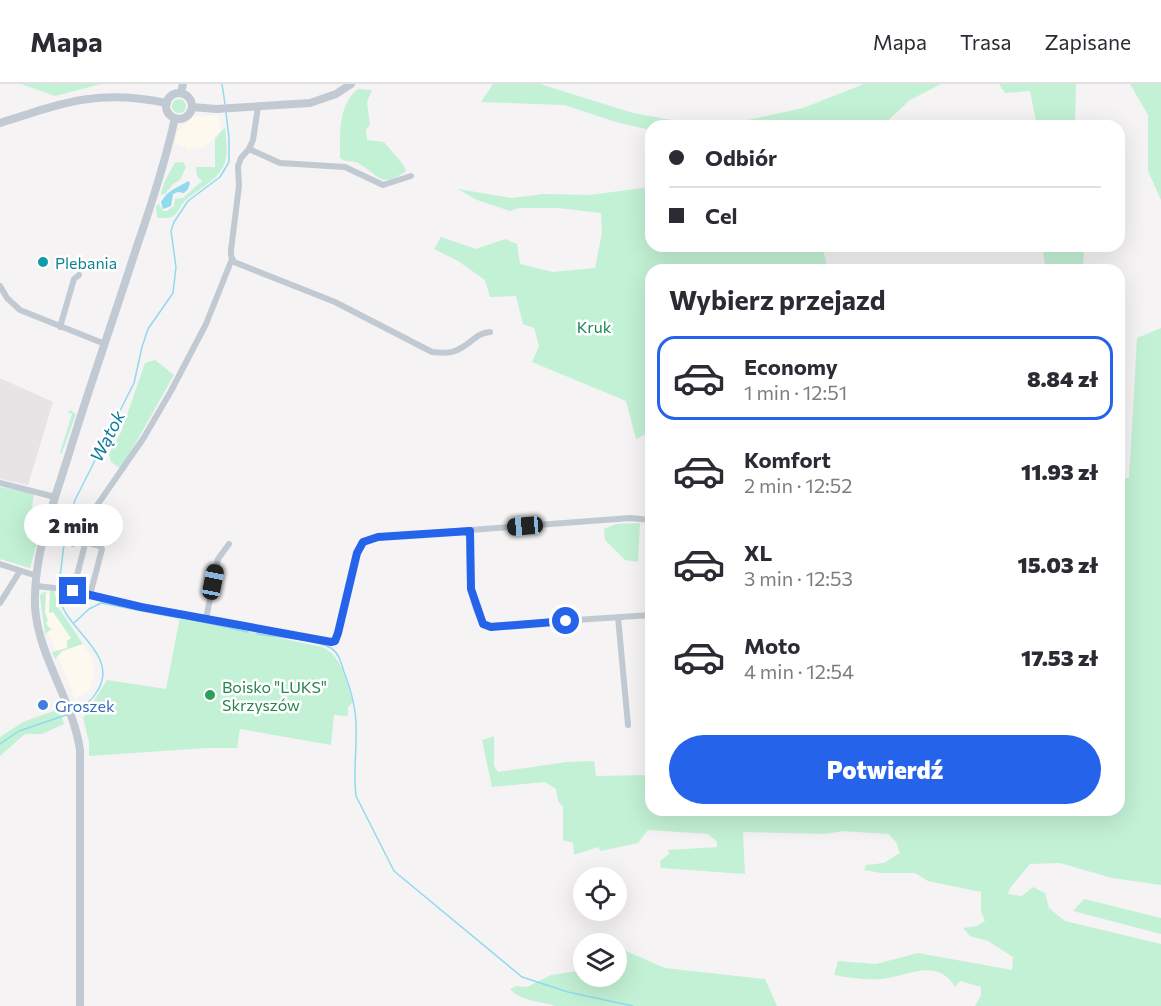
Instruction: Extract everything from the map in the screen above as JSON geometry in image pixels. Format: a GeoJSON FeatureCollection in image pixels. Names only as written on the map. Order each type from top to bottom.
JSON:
{"type":"FeatureCollection","features":[{"type":"Feature","properties":{"kind":"street"},"geometry":{"type":"LineString","coordinates":[[181,93],[183,84]]}},
{"type":"Feature","properties":{"kind":"street"},"geometry":{"type":"LineString","coordinates":[[192,107],[216,109],[318,102],[351,84]]}},
{"type":"Feature","properties":{"kind":"street"},"geometry":{"type":"LineString","coordinates":[[181,93],[188,97],[192,107],[185,118],[175,118],[168,111],[167,103],[170,97],[181,93]]}},
{"type":"Feature","properties":{"kind":"street"},"geometry":{"type":"LineString","coordinates":[[0,123],[62,103],[98,96],[140,98],[167,103]]}},
{"type":"Feature","properties":{"kind":"street"},"geometry":{"type":"LineString","coordinates":[[73,544],[80,530],[143,439],[206,324],[232,259],[231,250],[239,186],[238,166],[255,134],[258,107]]}},
{"type":"Feature","properties":{"kind":"street"},"geometry":{"type":"LineString","coordinates":[[80,1006],[80,759],[77,735],[39,630],[35,609],[37,576],[44,537],[56,496],[147,219],[175,118]]}},
{"type":"Feature","properties":{"kind":"street"},"geometry":{"type":"LineString","coordinates":[[249,149],[280,163],[345,167],[383,185],[411,176]]}},
{"type":"Feature","properties":{"kind":"street"},"geometry":{"type":"LineString","coordinates":[[232,259],[236,264],[335,302],[432,352],[448,353],[458,350],[478,334],[490,333]]}},
{"type":"Feature","properties":{"kind":"street"},"geometry":{"type":"LineString","coordinates":[[60,327],[74,279],[79,275]]}},
{"type":"Feature","properties":{"kind":"street"},"geometry":{"type":"LineString","coordinates":[[0,286],[7,298],[20,310],[105,344]]}},
{"type":"Feature","properties":{"kind":"street"},"geometry":{"type":"LineString","coordinates":[[0,483],[56,496]]}},
{"type":"Feature","properties":{"kind":"street"},"geometry":{"type":"LineString","coordinates":[[36,586],[64,589],[206,619],[335,641],[357,553],[363,542],[378,537],[645,519]]}},
{"type":"Feature","properties":{"kind":"street"},"geometry":{"type":"LineString","coordinates":[[470,531],[471,589],[481,620],[486,626],[645,615]]}},
{"type":"Feature","properties":{"kind":"street"},"geometry":{"type":"LineString","coordinates":[[73,591],[85,544],[88,543],[100,546],[102,549],[90,595]]}},
{"type":"Feature","properties":{"kind":"street"},"geometry":{"type":"LineString","coordinates":[[206,619],[218,559],[229,544]]}},
{"type":"Feature","properties":{"kind":"street"},"geometry":{"type":"LineString","coordinates":[[0,564],[37,576]]}},
{"type":"Feature","properties":{"kind":"street"},"geometry":{"type":"LineString","coordinates":[[0,603],[20,571]]}},
{"type":"Feature","properties":{"kind":"street"},"geometry":{"type":"LineString","coordinates":[[618,617],[628,725]]}},
{"type":"Feature","properties":{"kind":"shaded area"},"geometry":{"type":"Polygon","coordinates":[[[218,115],[221,130],[205,147],[186,150],[186,147],[174,143],[179,130],[192,117],[218,115]]]}},
{"type":"Feature","properties":{"kind":"shaded area"},"geometry":{"type":"Polygon","coordinates":[[[0,378],[53,402],[28,485],[0,479],[0,378]]]}},
{"type":"Feature","properties":{"kind":"shaded area"},"geometry":{"type":"Polygon","coordinates":[[[44,594],[54,594],[58,608],[91,656],[95,672],[89,691],[75,699],[43,620],[44,594]]]}},
{"type":"Feature","properties":{"kind":"green space"},"geometry":{"type":"Polygon","coordinates":[[[21,84],[101,84],[55,96],[21,84]]]}},
{"type":"Feature","properties":{"kind":"green space"},"geometry":{"type":"Polygon","coordinates":[[[493,84],[540,84],[633,113],[672,120],[645,120],[645,129],[619,123],[564,105],[481,102],[493,84]]]}},
{"type":"Feature","properties":{"kind":"green space"},"geometry":{"type":"Polygon","coordinates":[[[864,84],[941,84],[910,100],[888,120],[748,120],[803,108],[864,84]]]}},
{"type":"Feature","properties":{"kind":"green space"},"geometry":{"type":"Polygon","coordinates":[[[999,84],[1076,84],[1075,120],[1036,120],[1030,91],[1005,93],[999,84]]]}},
{"type":"Feature","properties":{"kind":"green space"},"geometry":{"type":"Polygon","coordinates":[[[1130,84],[1161,84],[1161,200],[1148,171],[1148,115],[1130,84]]]}},
{"type":"Feature","properties":{"kind":"green space"},"geometry":{"type":"Polygon","coordinates":[[[358,89],[372,90],[367,102],[370,125],[366,130],[367,140],[384,142],[403,164],[406,171],[391,179],[381,179],[358,163],[340,158],[340,130],[344,111],[351,95],[358,89]]]}},
{"type":"Feature","properties":{"kind":"green space"},"geometry":{"type":"Polygon","coordinates":[[[179,99],[184,101],[186,106],[184,111],[179,113],[174,111],[172,106],[174,101],[179,99]]]}},
{"type":"Feature","properties":{"kind":"green space"},"geometry":{"type":"Polygon","coordinates":[[[225,127],[227,146],[221,171],[184,202],[175,215],[169,218],[157,218],[156,206],[159,204],[163,211],[167,211],[174,206],[175,199],[183,198],[202,181],[197,176],[196,167],[215,167],[215,139],[225,127]]]}},
{"type":"Feature","properties":{"kind":"green space"},"geometry":{"type":"Polygon","coordinates":[[[183,162],[186,167],[180,180],[161,195],[164,183],[175,163],[183,162]]]}},
{"type":"Feature","properties":{"kind":"green space","name":"Kruk"},"geometry":{"type":"Polygon","coordinates":[[[645,188],[645,252],[824,252],[826,264],[645,264],[645,434],[636,439],[626,401],[532,362],[539,346],[534,328],[523,324],[516,296],[490,297],[485,280],[458,261],[434,249],[441,237],[476,249],[505,239],[517,244],[520,264],[553,272],[595,268],[602,233],[601,213],[558,208],[519,208],[510,211],[477,200],[458,189],[511,198],[544,194],[589,195],[645,188]]]}},
{"type":"Feature","properties":{"kind":"green space"},"geometry":{"type":"Polygon","coordinates":[[[1043,252],[1084,252],[1083,264],[1045,264],[1043,252]]]}},
{"type":"Feature","properties":{"kind":"green space"},"geometry":{"type":"Polygon","coordinates":[[[1161,328],[1161,885],[1112,878],[1060,863],[1030,864],[1010,888],[1008,894],[1022,896],[1033,887],[1045,893],[1049,908],[1065,921],[1161,944],[1161,1006],[975,1006],[981,995],[981,987],[960,981],[955,987],[948,978],[931,970],[882,979],[834,975],[838,961],[876,964],[918,953],[1012,970],[1013,957],[988,941],[970,936],[963,928],[977,926],[985,921],[981,911],[981,892],[928,881],[915,873],[881,873],[864,870],[866,865],[884,863],[900,853],[896,842],[888,834],[843,831],[825,834],[743,832],[745,874],[661,868],[660,861],[669,854],[668,850],[717,847],[717,842],[708,834],[648,830],[638,843],[601,851],[598,847],[574,855],[573,843],[563,840],[563,807],[558,801],[556,789],[545,782],[492,787],[482,740],[494,736],[494,766],[498,772],[567,762],[594,761],[596,776],[645,775],[645,816],[1125,816],[1125,478],[1129,478],[1137,338],[1161,328]]]}},
{"type":"Feature","properties":{"kind":"green space"},"geometry":{"type":"Polygon","coordinates":[[[155,360],[174,375],[130,453],[125,471],[111,462],[109,454],[121,432],[145,363],[155,360]]]}},
{"type":"Feature","properties":{"kind":"green space"},"geometry":{"type":"Polygon","coordinates":[[[70,410],[76,414],[62,453],[60,453],[72,414],[68,412],[70,410]]]}},
{"type":"Feature","properties":{"kind":"green space"},"geometry":{"type":"Polygon","coordinates":[[[0,487],[34,494],[32,507],[46,511],[30,568],[0,559],[0,487]]]}},
{"type":"Feature","properties":{"kind":"green space"},"geometry":{"type":"Polygon","coordinates":[[[640,523],[638,562],[625,560],[605,540],[604,529],[616,524],[640,523]]]}},
{"type":"Feature","properties":{"kind":"green space"},"geometry":{"type":"Polygon","coordinates":[[[50,590],[54,590],[58,607],[83,644],[62,651],[55,659],[52,652],[67,648],[67,641],[71,638],[53,612],[49,612],[50,590]]]}},
{"type":"Feature","properties":{"kind":"green space"},"geometry":{"type":"Polygon","coordinates":[[[46,591],[45,612],[48,621],[46,623],[50,629],[53,628],[45,634],[40,595],[46,591]]]}},
{"type":"Feature","properties":{"kind":"green space"},"geometry":{"type":"Polygon","coordinates":[[[180,617],[322,647],[329,651],[343,671],[353,702],[348,707],[348,716],[334,715],[331,745],[240,729],[237,748],[89,756],[89,742],[83,718],[107,680],[166,689],[180,617]]]}},
{"type":"Feature","properties":{"kind":"green space"},"geometry":{"type":"Polygon","coordinates":[[[59,709],[64,724],[42,734],[25,734],[0,756],[0,737],[23,722],[59,709]]]}},
{"type":"Feature","properties":{"kind":"green space"},"geometry":{"type":"Polygon","coordinates":[[[1084,899],[1161,918],[1161,934],[1073,911],[1084,899]]]}},
{"type":"Feature","properties":{"kind":"green space"},"geometry":{"type":"Polygon","coordinates":[[[627,951],[665,968],[765,979],[777,1006],[556,1006],[526,999],[510,989],[516,986],[527,987],[551,975],[573,972],[573,987],[627,987],[627,951]]]}},
{"type":"Feature","properties":{"kind":"water"},"geometry":{"type":"Polygon","coordinates":[[[188,181],[190,183],[188,189],[184,193],[173,194],[171,206],[163,209],[161,202],[167,194],[188,181]]]}},
{"type":"Feature","properties":{"kind":"waterway","name":"Wątok"},"geometry":{"type":"LineString","coordinates":[[222,84],[225,104]]}},
{"type":"Feature","properties":{"kind":"waterway","name":"Wątok"},"geometry":{"type":"LineString","coordinates":[[59,585],[65,536],[75,500],[134,383],[148,329],[173,293],[176,267],[171,231],[174,222],[188,201],[220,177],[229,162],[226,112]]}},
{"type":"Feature","properties":{"kind":"waterway","name":"Wątok"},"geometry":{"type":"LineString","coordinates":[[59,590],[61,603],[67,616],[95,651],[101,663],[103,676],[93,697],[73,711]]}},
{"type":"Feature","properties":{"kind":"waterway"},"geometry":{"type":"LineString","coordinates":[[74,623],[89,609],[101,603],[179,618]]}},
{"type":"Feature","properties":{"kind":"waterway"},"geometry":{"type":"LineString","coordinates":[[189,619],[248,632]]}},
{"type":"Feature","properties":{"kind":"waterway"},"geometry":{"type":"LineString","coordinates":[[257,634],[315,642],[331,648],[338,655],[351,692],[355,712],[356,796],[394,871],[522,977],[568,992],[633,1006]]}},
{"type":"Feature","properties":{"kind":"waterway","name":"Wątok"},"geometry":{"type":"LineString","coordinates":[[0,744],[19,731],[66,715]]}},
{"type":"Feature","properties":{"kind":"place","name":"Plebania"},"geometry":{"type":"Point","coordinates":[43,262]}},
{"type":"Feature","properties":{"kind":"place","name":"Boisko \"LUKS\" Skrzyszów"},"geometry":{"type":"Point","coordinates":[210,695]}},
{"type":"Feature","properties":{"kind":"place","name":"Groszek"},"geometry":{"type":"Point","coordinates":[43,705]}},
{"type":"Feature","properties":{"kind":"route"},"geometry":{"type":"LineString","coordinates":[[73,591],[141,607],[331,642],[336,640],[357,553],[363,542],[378,537],[470,531],[471,589],[483,624],[491,627],[566,621]]}}]}
